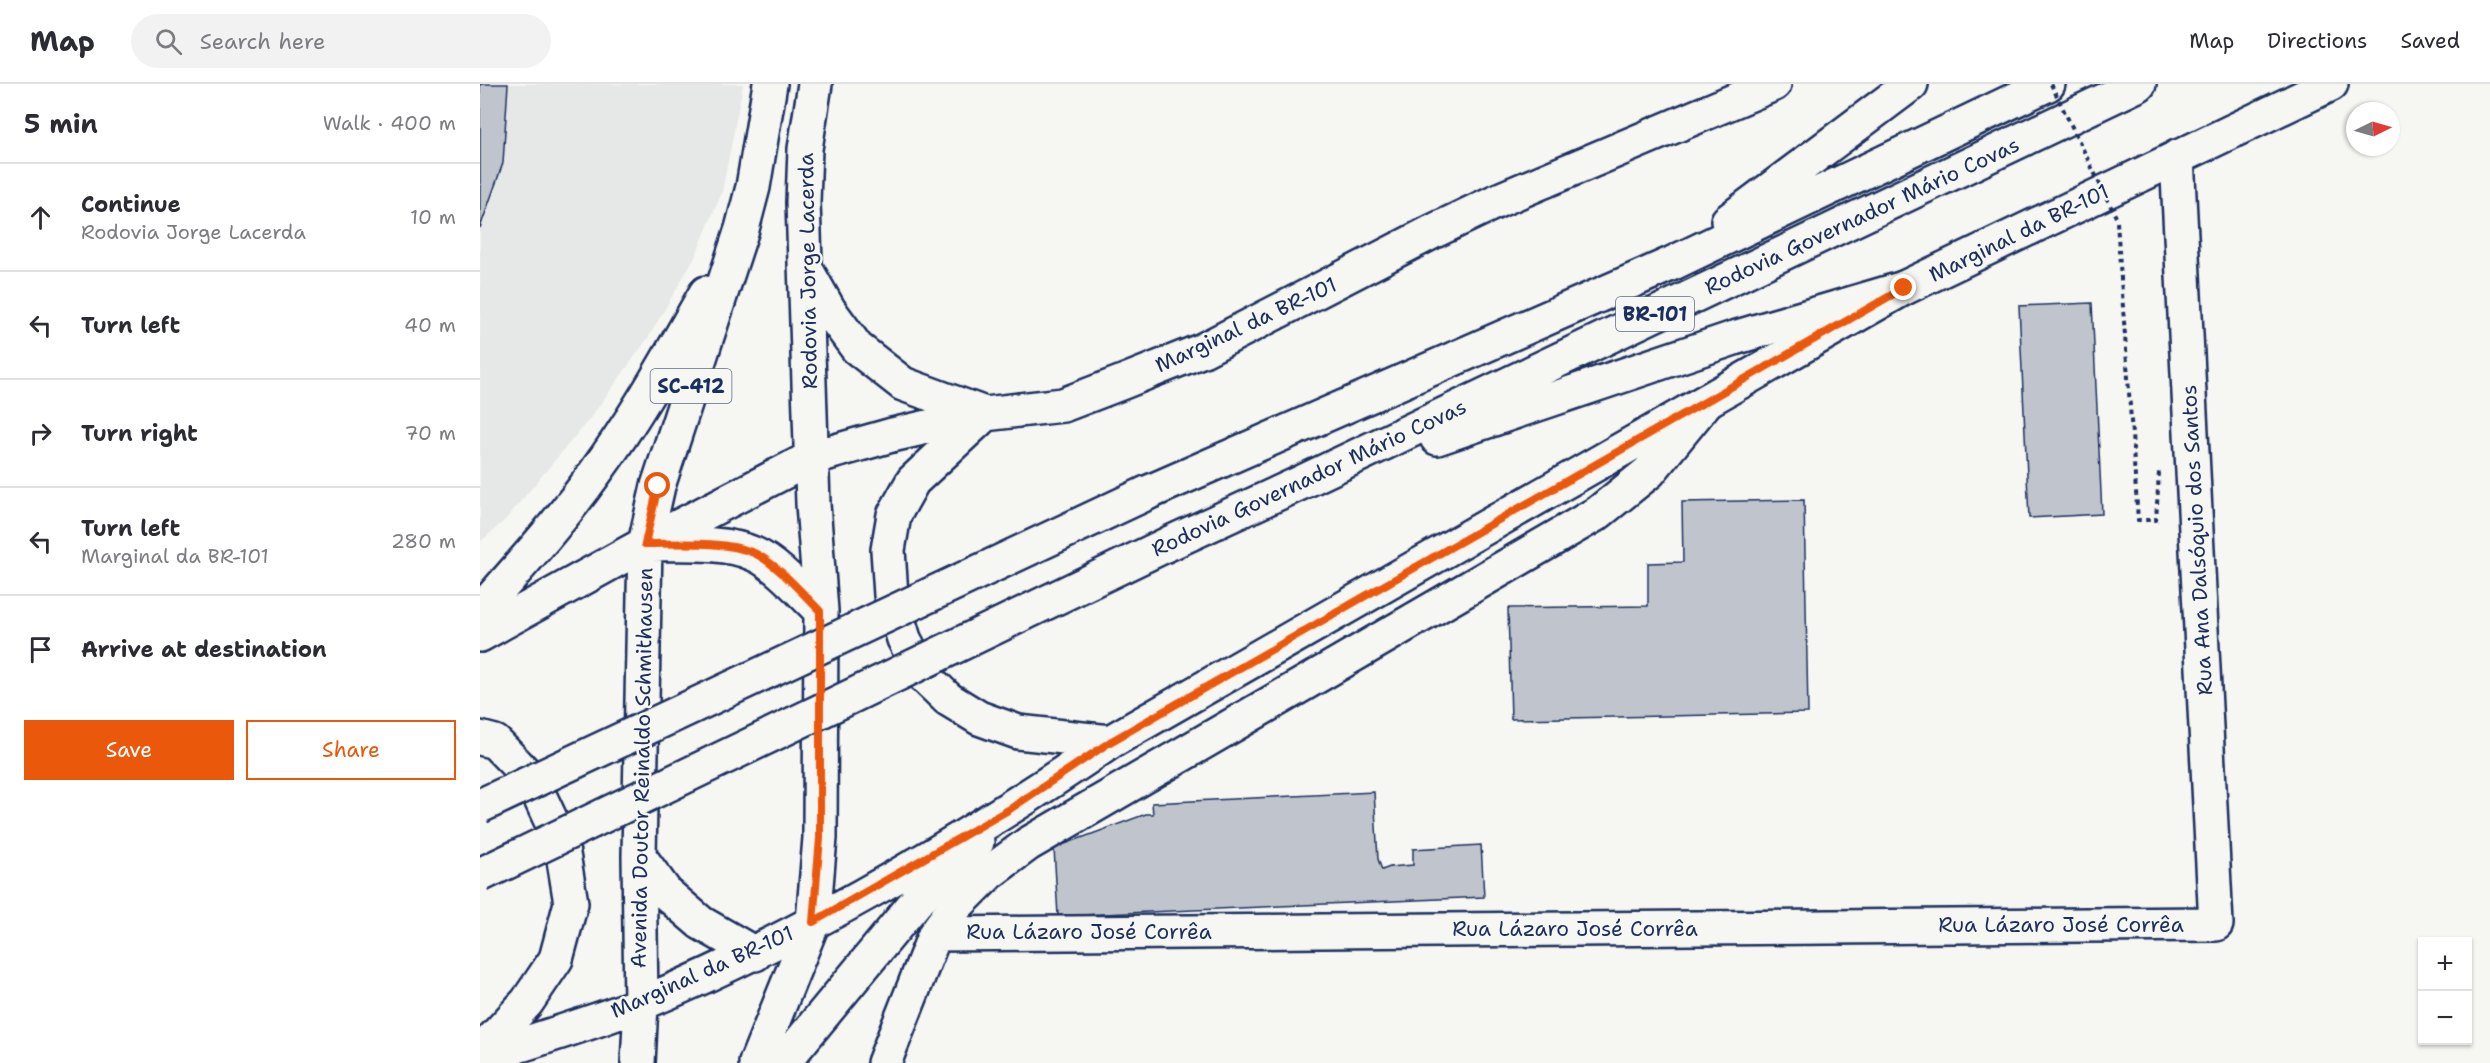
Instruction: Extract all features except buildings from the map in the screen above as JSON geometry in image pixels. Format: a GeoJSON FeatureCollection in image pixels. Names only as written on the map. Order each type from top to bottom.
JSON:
{"type":"FeatureCollection","features":[{"type":"Feature","properties":{"kind":"main road","name":"SC-412"},"geometry":{"type":"LineString","coordinates":[[645,544],[658,486],[742,229],[753,187],[770,84]]}},
{"type":"Feature","properties":{"kind":"main road","name":"Rodovia Jorge Lacerda"},"geometry":{"type":"LineString","coordinates":[[811,459],[803,264],[804,172],[815,84]]}},
{"type":"Feature","properties":{"kind":"main road","name":"Marginal da BR-101"},"geometry":{"type":"LineString","coordinates":[[480,635],[645,544],[811,459],[892,435],[986,414],[1063,405],[1203,351],[1432,232],[1499,200],[1774,84]]}},
{"type":"Feature","properties":{"kind":"main road"},"geometry":{"type":"LineString","coordinates":[[1673,263],[1911,84]]}},
{"type":"Feature","properties":{"kind":"main road","name":"Rodovia Governador Mário Covas"},"geometry":{"type":"LineString","coordinates":[[480,806],[1147,493],[1673,263],[2049,84]]}},
{"type":"Feature","properties":{"kind":"main road","name":"Rodovia Governador Mário Covas"},"geometry":{"type":"LineString","coordinates":[[480,875],[1170,543],[2139,84]]}},
{"type":"Feature","properties":{"kind":"main road","name":"Marginal da BR-101"},"geometry":{"type":"LineString","coordinates":[[480,1058],[641,1004],[755,954],[1010,809],[1110,742],[1904,288],[2331,84]]}},
{"type":"Feature","properties":{"kind":"main road","name":"Rua Ana Dalsóquio dos Santos"},"geometry":{"type":"LineString","coordinates":[[2177,157],[2216,924]]}},
{"type":"Feature","properties":{"kind":"main road"},"geometry":{"type":"LineString","coordinates":[[480,611],[542,542],[596,473],[652,388],[742,229]]}},
{"type":"Feature","properties":{"kind":"main road"},"geometry":{"type":"LineString","coordinates":[[803,264],[829,310],[857,348],[903,384],[986,414],[913,480],[894,514],[888,550],[891,595],[904,639],[923,675],[948,699],[979,718],[1018,732],[1110,742]]}},
{"type":"Feature","properties":{"kind":"main road"},"geometry":{"type":"LineString","coordinates":[[1296,485],[1734,338],[1904,288]]}},
{"type":"Feature","properties":{"kind":"main road"},"geometry":{"type":"LineString","coordinates":[[884,1063],[935,934],[955,907],[989,873],[1028,844],[1598,513],[1649,472],[1707,402]]}},
{"type":"Feature","properties":{"kind":"main road"},"geometry":{"type":"LineString","coordinates":[[756,1063],[813,922],[820,838],[820,611],[811,459]]}},
{"type":"Feature","properties":{"kind":"main road"},"geometry":{"type":"LineString","coordinates":[[645,544],[710,544],[755,554],[786,577],[820,611]]}},
{"type":"Feature","properties":{"kind":"main road","name":"Avenida Doutor Reinaldo Schmithausen"},"geometry":{"type":"LineString","coordinates":[[638,1063],[641,1004],[639,856],[645,544]]}},
{"type":"Feature","properties":{"kind":"main road"},"geometry":{"type":"LineString","coordinates":[[480,738],[495,742],[532,780],[561,842],[571,903],[556,959],[527,1002],[480,1053]]}},
{"type":"Feature","properties":{"kind":"main road"},"geometry":{"type":"LineString","coordinates":[[783,1063],[916,902],[1010,809]]}},
{"type":"Feature","properties":{"kind":"main road"},"geometry":{"type":"LineString","coordinates":[[639,856],[666,893],[701,923],[755,954]]}},
{"type":"Feature","properties":{"kind":"main road","name":"Rua Lázaro José Corrêa"},"geometry":{"type":"LineString","coordinates":[[935,934],[2216,924]]}},
{"type":"Feature","properties":{"kind":"path"},"geometry":{"type":"LineString","coordinates":[[2049,84],[2116,217],[2138,520],[2156,520],[2159,461]]}},
{"type":"Feature","properties":{"kind":"shaded area"},"geometry":{"type":"Polygon","coordinates":[[[480,84],[743,84],[722,192],[695,257],[648,338],[591,417],[505,520],[480,542],[480,84]]]}},
{"type":"Feature","properties":{"kind":"route"},"geometry":{"type":"LineString","coordinates":[[658,486],[645,544],[710,544],[755,554],[786,577],[820,611],[820,838],[813,922],[1010,809],[1110,742],[1904,288]]}}]}
